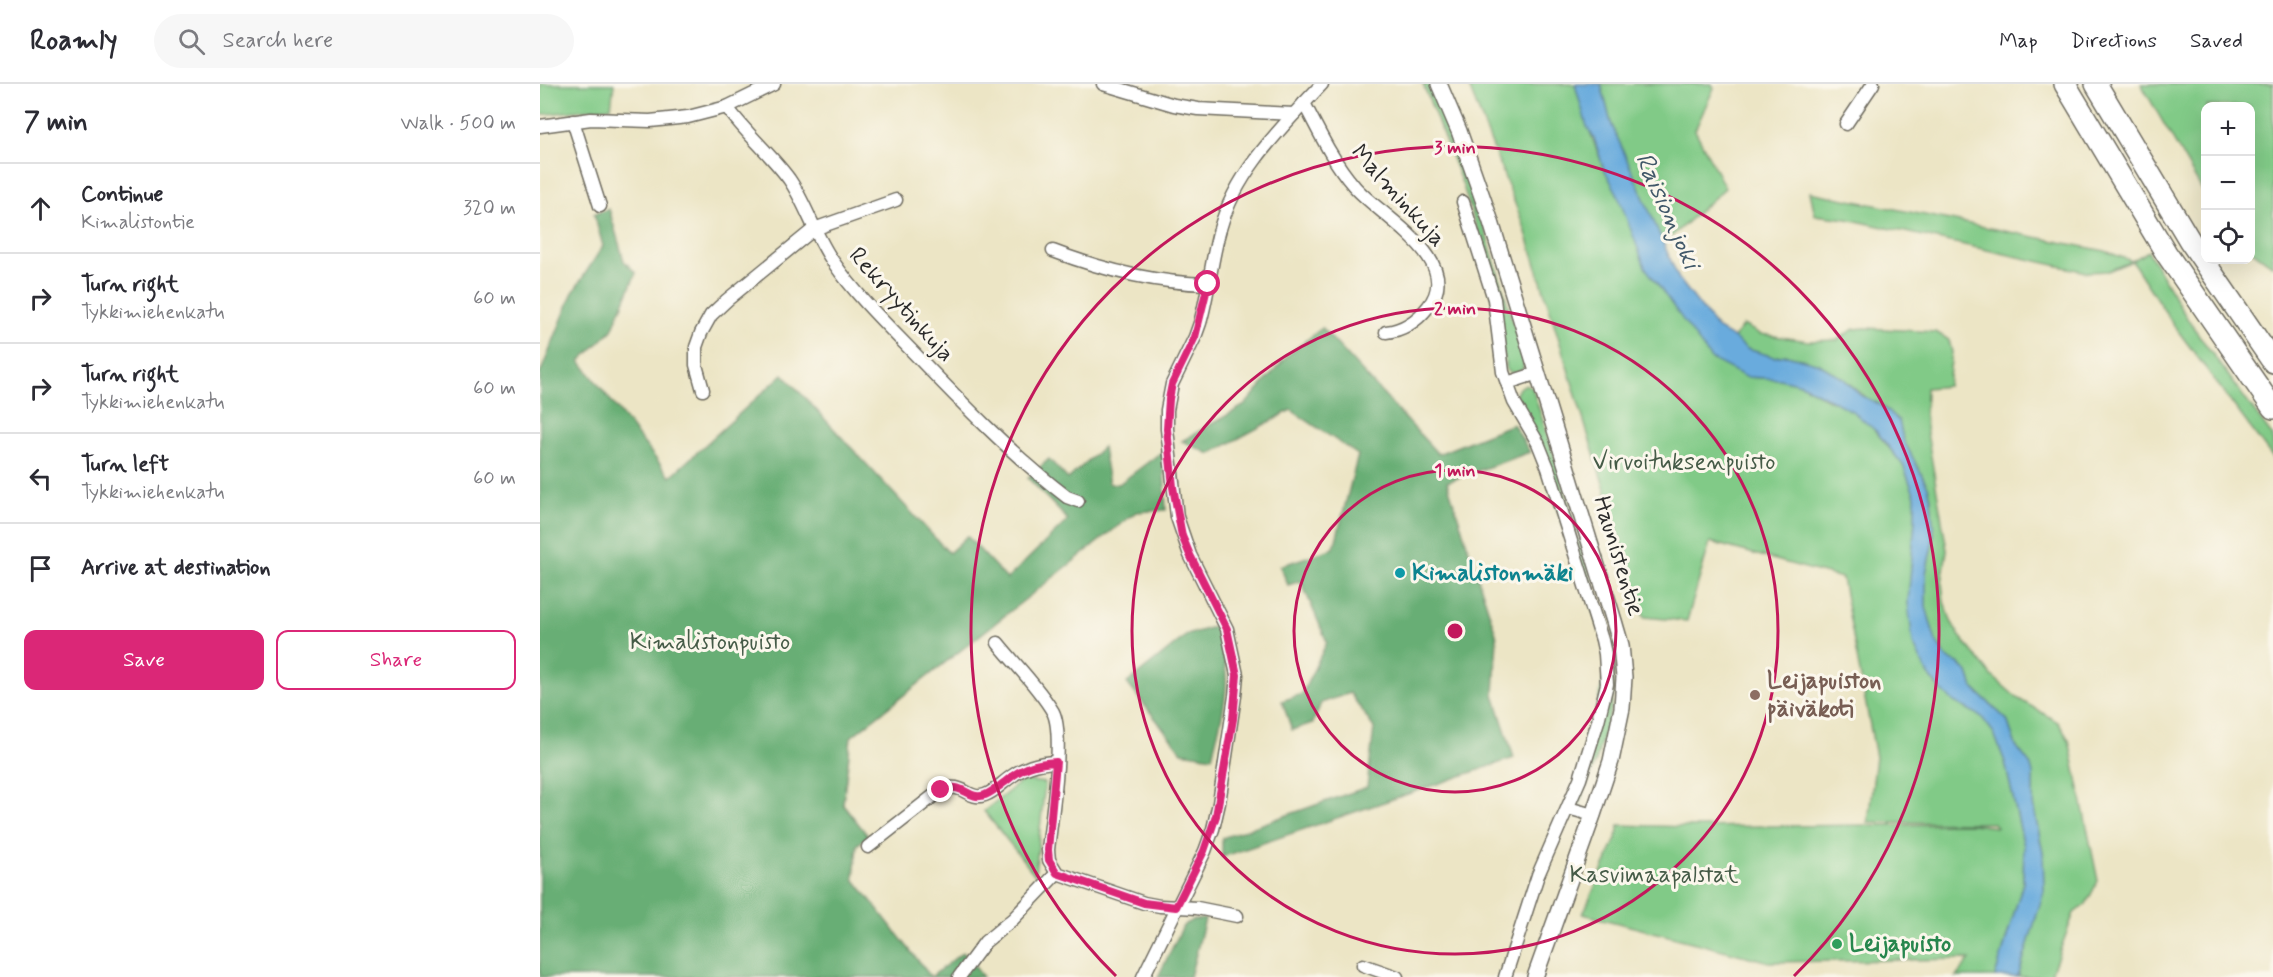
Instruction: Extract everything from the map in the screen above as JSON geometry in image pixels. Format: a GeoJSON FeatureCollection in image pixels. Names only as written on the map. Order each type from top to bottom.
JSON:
{"type":"FeatureCollection","features":[{"type":"Feature","properties":{"kind":"highway"},"geometry":{"type":"LineString","coordinates":[[2065,84],[2166,253],[2273,408]]}},
{"type":"Feature","properties":{"kind":"highway"},"geometry":{"type":"LineString","coordinates":[[2096,84],[2190,240],[2273,362]]}},
{"type":"Feature","properties":{"kind":"street"},"geometry":{"type":"LineString","coordinates":[[540,126],[591,119],[650,121],[687,117],[727,107],[774,84]]}},
{"type":"Feature","properties":{"kind":"street"},"geometry":{"type":"LineString","coordinates":[[1103,84],[1198,110],[1294,114]]}},
{"type":"Feature","properties":{"kind":"street"},"geometry":{"type":"LineString","coordinates":[[1143,977],[1204,851],[1216,816],[1233,719],[1237,675],[1227,629],[1182,536],[1173,487],[1167,429],[1169,399],[1172,384],[1195,337],[1220,227],[1228,206],[1252,165],[1321,84]]}},
{"type":"Feature","properties":{"kind":"street","name":"Haunistentie"},"geometry":{"type":"LineString","coordinates":[[1439,84],[1482,194],[1614,621],[1624,669],[1620,718],[1611,761],[1534,977]]}},
{"type":"Feature","properties":{"kind":"street"},"geometry":{"type":"LineString","coordinates":[[1846,124],[1872,84]]}},
{"type":"Feature","properties":{"kind":"street","name":"Malminkuja"},"geometry":{"type":"LineString","coordinates":[[1304,103],[1338,166],[1355,187],[1398,224],[1431,257],[1438,287],[1432,302],[1420,317],[1407,326],[1400,330],[1386,332]]}},
{"type":"Feature","properties":{"kind":"street","name":"Rekryytinkuja"},"geometry":{"type":"LineString","coordinates":[[727,107],[745,132],[789,180],[822,246],[865,301],[1013,453],[1067,497],[1078,501]]}},
{"type":"Feature","properties":{"kind":"street"},"geometry":{"type":"LineString","coordinates":[[573,121],[600,206]]}},
{"type":"Feature","properties":{"kind":"street"},"geometry":{"type":"LineString","coordinates":[[703,390],[696,365],[696,347],[711,315],[814,229],[896,200]]}},
{"type":"Feature","properties":{"kind":"street","name":"Haunistentie"},"geometry":{"type":"LineString","coordinates":[[1463,202],[1494,299],[1500,358],[1507,383],[1514,402],[1538,443],[1548,468],[1605,654],[1607,684],[1580,779],[1538,875],[1505,977]]}},
{"type":"Feature","properties":{"kind":"street"},"geometry":{"type":"LineString","coordinates":[[1053,251],[1099,268],[1178,283],[1208,284]]}},
{"type":"Feature","properties":{"kind":"street"},"geometry":{"type":"LineString","coordinates":[[1507,383],[1538,374]]}},
{"type":"Feature","properties":{"kind":"street"},"geometry":{"type":"LineString","coordinates":[[998,643],[1053,712],[1059,731],[1048,850],[1049,860],[1057,873],[1144,903],[1197,908],[1237,916]]}},
{"type":"Feature","properties":{"kind":"street"},"geometry":{"type":"LineString","coordinates":[[868,847],[941,790],[955,786],[977,796],[985,795],[1021,770],[1032,765],[1056,762]]}},
{"type":"Feature","properties":{"kind":"street"},"geometry":{"type":"LineString","coordinates":[[1568,808],[1593,815]]}},
{"type":"Feature","properties":{"kind":"street"},"geometry":{"type":"LineString","coordinates":[[959,977],[985,942],[1013,919],[1057,873]]}},
{"type":"Feature","properties":{"kind":"street"},"geometry":{"type":"LineString","coordinates":[[1363,965],[1397,977]]}},
{"type":"Feature","properties":{"kind":"green space"},"geometry":{"type":"Polygon","coordinates":[[[540,84],[614,84],[611,107],[540,115],[540,84]]]}},
{"type":"Feature","properties":{"kind":"green space"},"geometry":{"type":"Polygon","coordinates":[[[1423,84],[1431,84],[1471,184],[1524,358],[1523,369],[1517,372],[1507,371],[1482,245],[1463,186],[1423,84]]]}},
{"type":"Feature","properties":{"kind":"green space"},"geometry":{"type":"Polygon","coordinates":[[[1468,84],[1575,84],[1593,140],[1617,193],[1746,377],[1780,379],[1801,384],[1828,400],[1855,406],[1903,465],[1915,496],[1908,603],[1954,702],[1981,716],[1994,733],[2005,762],[2024,846],[2023,883],[1995,977],[1956,977],[1970,959],[1769,962],[1583,914],[1616,839],[1619,825],[1691,827],[1971,824],[1997,827],[1994,823],[1868,822],[1876,757],[1842,578],[1710,542],[1687,621],[1644,617],[1525,229],[1468,84]]]}},
{"type":"Feature","properties":{"kind":"green space"},"geometry":{"type":"Polygon","coordinates":[[[1601,84],[1712,84],[1714,88],[1695,130],[1725,188],[1663,244],[1611,123],[1601,84]]]}},
{"type":"Feature","properties":{"kind":"green space"},"geometry":{"type":"Polygon","coordinates":[[[2141,84],[2273,84],[2273,266],[2255,253],[2255,102],[2201,102],[2201,188],[2141,84]]]}},
{"type":"Feature","properties":{"kind":"green space"},"geometry":{"type":"Polygon","coordinates":[[[1810,192],[2105,251],[2132,261],[2108,271],[2086,272],[1847,219],[1815,215],[1810,192]]]}},
{"type":"Feature","properties":{"kind":"green space","name":"Kimalistonpuisto"},"geometry":{"type":"Polygon","coordinates":[[[609,209],[624,261],[636,273],[612,330],[580,361],[670,477],[783,374],[949,553],[967,536],[1007,579],[1068,520],[1028,478],[1049,459],[1068,479],[1103,447],[1109,484],[1119,484],[1163,451],[1166,510],[1136,512],[851,737],[843,804],[868,836],[857,845],[854,879],[931,977],[540,977],[540,374],[572,294],[603,246],[594,214],[609,209]]]}},
{"type":"Feature","properties":{"kind":"green space"},"geometry":{"type":"Polygon","coordinates":[[[2148,251],[2188,320],[2273,437],[2273,458],[2175,327],[2132,261],[2148,251]]]}},
{"type":"Feature","properties":{"kind":"green space"},"geometry":{"type":"Polygon","coordinates":[[[1743,325],[1760,334],[1809,341],[1837,340],[1854,329],[1866,328],[1936,332],[1949,340],[1952,352],[1948,386],[1926,388],[1925,421],[1947,550],[1942,583],[1944,602],[1959,635],[1991,675],[2017,698],[2058,722],[2069,740],[2098,881],[2086,904],[2074,913],[2050,977],[2018,977],[2044,891],[2043,853],[2033,805],[2033,774],[2030,764],[2016,746],[2007,720],[1973,688],[1968,673],[1958,663],[1948,659],[1936,642],[1926,607],[1926,573],[1934,536],[1931,499],[1928,487],[1903,439],[1899,421],[1844,379],[1819,364],[1787,355],[1774,357],[1747,349],[1734,338],[1743,325]]]}},
{"type":"Feature","properties":{"kind":"green space"},"geometry":{"type":"Polygon","coordinates":[[[1322,328],[1438,454],[1513,424],[1530,452],[1447,482],[1497,637],[1494,695],[1514,758],[1222,857],[1222,838],[1367,787],[1374,728],[1350,693],[1321,703],[1313,723],[1292,730],[1282,701],[1302,694],[1327,642],[1301,581],[1288,585],[1280,566],[1334,548],[1358,455],[1291,410],[1210,454],[1182,441],[1245,405],[1288,355],[1322,328]]]}},
{"type":"Feature","properties":{"kind":"green space"},"geometry":{"type":"Polygon","coordinates":[[[1526,384],[1532,387],[1613,652],[1614,689],[1611,709],[1579,807],[1574,806],[1609,654],[1516,394],[1519,388],[1526,384]]]}},
{"type":"Feature","properties":{"kind":"green space"},"geometry":{"type":"Polygon","coordinates":[[[1216,626],[1225,662],[1226,691],[1212,757],[1182,752],[1127,683],[1187,635],[1216,626]]]}},
{"type":"Feature","properties":{"kind":"green space"},"geometry":{"type":"Polygon","coordinates":[[[1023,780],[1045,783],[1035,875],[984,811],[1023,780]]]}},
{"type":"Feature","properties":{"kind":"green space"},"geometry":{"type":"Polygon","coordinates":[[[1205,919],[1190,977],[1158,977],[1183,926],[1192,920],[1205,919]]]}},
{"type":"Feature","properties":{"kind":"green space"},"geometry":{"type":"Polygon","coordinates":[[[963,952],[983,977],[931,977],[963,952]]]}},
{"type":"Feature","properties":{"kind":"water"},"geometry":{"type":"Polygon","coordinates":[[[1575,84],[1601,84],[1611,123],[1679,279],[1718,329],[1747,349],[1774,357],[1787,355],[1819,364],[1844,379],[1860,395],[1879,404],[1899,421],[1903,439],[1928,487],[1931,499],[1934,536],[1926,573],[1926,607],[1936,642],[1948,659],[1958,663],[1968,673],[1973,688],[2007,720],[2016,746],[2030,764],[2033,774],[2033,805],[2043,853],[2044,891],[2018,977],[1995,977],[2023,883],[2024,846],[2005,762],[1994,733],[1981,716],[1954,702],[1937,686],[1926,671],[1913,643],[1908,603],[1915,496],[1903,465],[1876,431],[1852,411],[1801,384],[1780,379],[1746,377],[1711,359],[1645,267],[1617,193],[1603,167],[1594,138],[1587,127],[1575,84]]]}},
{"type":"Feature","properties":{"kind":"place","name":"Kimalistonmäki"},"geometry":{"type":"Point","coordinates":[1400,573]}},
{"type":"Feature","properties":{"kind":"place","name":"Leijapuiston päiväkoti"},"geometry":{"type":"Point","coordinates":[1755,695]}},
{"type":"Feature","properties":{"kind":"place","name":"Leijapuisto"},"geometry":{"type":"Point","coordinates":[1837,944]}},
{"type":"Feature","properties":{"kind":"route"},"geometry":{"type":"LineString","coordinates":[[941,790],[955,786],[970,794],[985,795],[1021,770],[1032,765],[1056,762],[1048,850],[1052,867],[1057,873],[1144,903],[1176,907],[1204,851],[1216,816],[1233,719],[1237,675],[1227,629],[1182,536],[1173,487],[1167,429],[1167,410],[1172,384],[1195,337],[1204,308],[1208,284]]}},
{"type":"Feature","properties":{"kind":"water label","name":"Raisionjoki"},"geometry":{"type":"Point","coordinates":[1667,211]}},
{"type":"Feature","properties":{"kind":"park label","name":"Virvoituksenpuisto"},"geometry":{"type":"Point","coordinates":[1684,462]}},
{"type":"Feature","properties":{"kind":"park label","name":"Kasvimaapalstat"},"geometry":{"type":"Point","coordinates":[1654,875]}}]}
